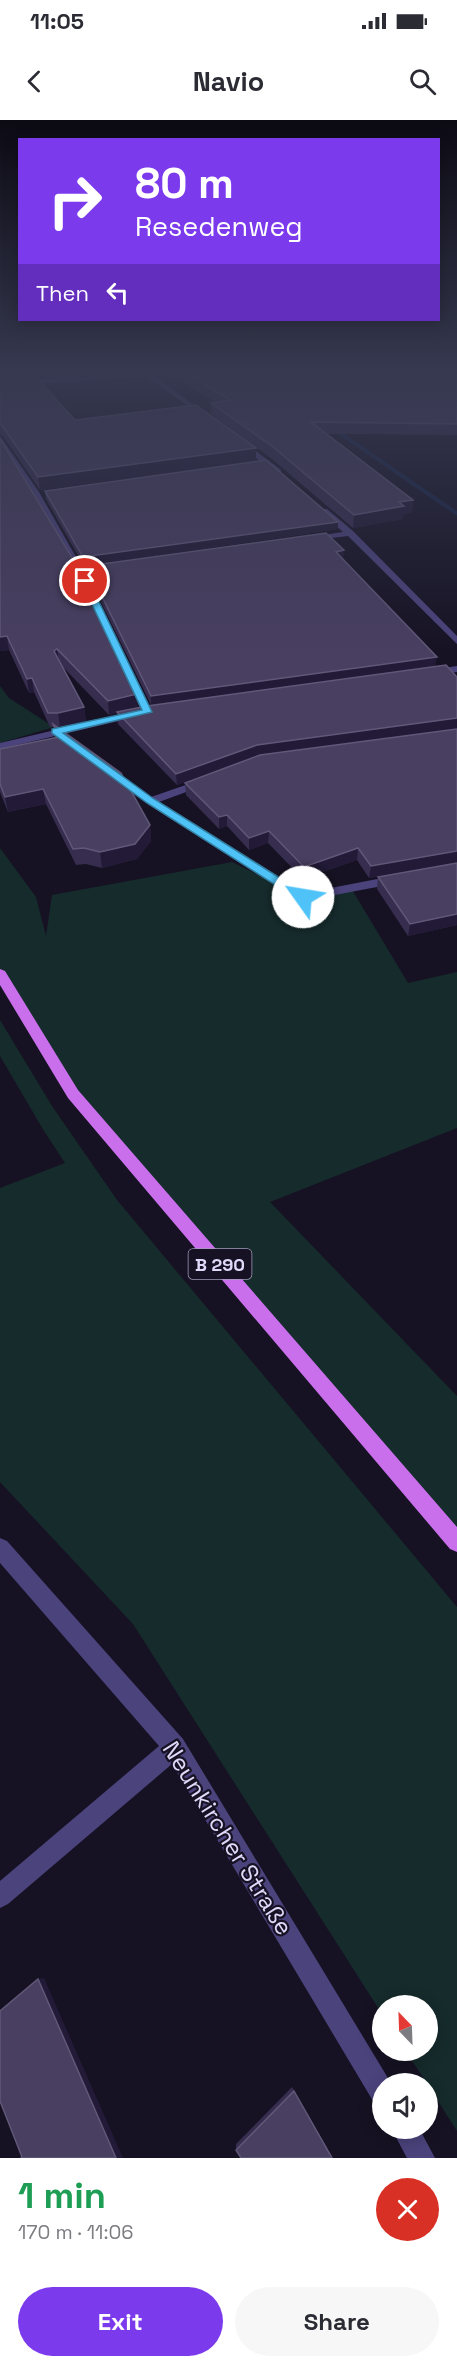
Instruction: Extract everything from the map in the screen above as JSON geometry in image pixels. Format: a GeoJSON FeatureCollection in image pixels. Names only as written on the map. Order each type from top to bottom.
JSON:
{"type":"FeatureCollection","features":[{"type":"Feature","properties":{"kind":"main road","name":"B 290"},"geometry":{"type":"LineString","coordinates":[[0,974],[74,1094],[457,1542]]}},
{"type":"Feature","properties":{"kind":"street"},"geometry":{"type":"LineString","coordinates":[[17,464],[80,571],[147,712]]}},
{"type":"Feature","properties":{"kind":"street"},"geometry":{"type":"LineString","coordinates":[[257,465],[262,464]]}},
{"type":"Feature","properties":{"kind":"street"},"geometry":{"type":"LineString","coordinates":[[269,464],[286,479]]}},
{"type":"Feature","properties":{"kind":"street"},"geometry":{"type":"LineString","coordinates":[[37,495],[48,493]]}},
{"type":"Feature","properties":{"kind":"street"},"geometry":{"type":"LineString","coordinates":[[314,502],[350,533],[457,641]]}},
{"type":"Feature","properties":{"kind":"street"},"geometry":{"type":"LineString","coordinates":[[303,540],[350,533]]}},
{"type":"Feature","properties":{"kind":"street"},"geometry":{"type":"LineString","coordinates":[[80,571],[92,569]]}},
{"type":"Feature","properties":{"kind":"street"},"geometry":{"type":"LineString","coordinates":[[423,674],[457,669]]}},
{"type":"Feature","properties":{"kind":"street"},"geometry":{"type":"LineString","coordinates":[[0,746],[60,735],[159,710]]}},
{"type":"Feature","properties":{"kind":"street"},"geometry":{"type":"LineString","coordinates":[[103,766],[150,801],[303,897],[410,876]]}},
{"type":"Feature","properties":{"kind":"street"},"geometry":{"type":"LineString","coordinates":[[150,801],[214,778]]}},
{"type":"Feature","properties":{"kind":"street","name":"Neunkircher Straße"},"geometry":{"type":"LineString","coordinates":[[0,1548],[175,1747],[372,2075]]}},
{"type":"Feature","properties":{"kind":"street"},"geometry":{"type":"LineString","coordinates":[[0,1896],[175,1747]]}},
{"type":"Feature","properties":{"kind":"street"},"geometry":{"type":"LineString","coordinates":[[411,2139],[422,2158]]}},
{"type":"Feature","properties":{"kind":"green space"},"geometry":{"type":"Polygon","coordinates":[[[0,686],[9,698],[54,727],[0,743],[0,686]]]}},
{"type":"Feature","properties":{"kind":"green space"},"geometry":{"type":"Polygon","coordinates":[[[0,848],[36,897],[46,936],[52,895],[232,862],[303,897],[351,888],[408,983],[457,972],[457,1128],[270,1202],[457,1396],[457,1542],[73,1094],[0,974],[0,848]]]}},
{"type":"Feature","properties":{"kind":"green space"},"geometry":{"type":"Polygon","coordinates":[[[0,1020],[52,1106],[117,1200],[457,1607],[457,2131],[438,2101],[438,2073],[420,2073],[412,2061],[438,2061],[438,1995],[372,1995],[372,1998],[133,1624],[0,1482],[0,1188],[65,1163],[0,1056],[0,1020]]]}},
{"type":"Feature","properties":{"kind":"building"},"geometry":{"type":"Polygon","coordinates":[[[0,464],[15,464],[73,559],[137,694],[108,701],[57,649],[54,651],[84,707],[48,713],[32,678],[27,679],[7,636],[0,637],[0,464]]]}},
{"type":"Feature","properties":{"kind":"building"},"geometry":{"type":"Polygon","coordinates":[[[29,464],[135,464],[38,477],[29,464]]]}},
{"type":"Feature","properties":{"kind":"building"},"geometry":{"type":"Polygon","coordinates":[[[237,464],[271,464],[338,522],[83,557],[45,491],[237,464]]]}},
{"type":"Feature","properties":{"kind":"building"},"geometry":{"type":"Polygon","coordinates":[[[293,464],[366,464],[413,500],[399,502],[404,506],[354,515],[293,464]]]}},
{"type":"Feature","properties":{"kind":"building"},"geometry":{"type":"Polygon","coordinates":[[[326,533],[344,550],[336,552],[437,657],[151,696],[87,566],[326,533]]]}},
{"type":"Feature","properties":{"kind":"building"},"geometry":{"type":"Polygon","coordinates":[[[446,665],[457,677],[457,718],[257,745],[176,774],[117,712],[147,706],[446,665]]]}},
{"type":"Feature","properties":{"kind":"building"},"geometry":{"type":"Polygon","coordinates":[[[53,724],[121,773],[150,825],[135,844],[100,852],[84,848],[73,849],[43,789],[5,797],[0,784],[0,749],[59,737],[53,724]]]}},
{"type":"Feature","properties":{"kind":"building"},"geometry":{"type":"Polygon","coordinates":[[[457,729],[457,851],[371,866],[358,848],[304,867],[269,831],[249,838],[227,815],[219,817],[185,783],[260,755],[457,729]]]}},
{"type":"Feature","properties":{"kind":"building"},"geometry":{"type":"Polygon","coordinates":[[[457,863],[457,914],[410,924],[378,877],[457,863]]]}},
{"type":"Feature","properties":{"kind":"building"},"geometry":{"type":"Polygon","coordinates":[[[38,1979],[116,2158],[21,2158],[0,2101],[0,2011],[38,1979]]]}},
{"type":"Feature","properties":{"kind":"building"},"geometry":{"type":"Polygon","coordinates":[[[294,2091],[332,2158],[241,2158],[236,2150],[294,2091]]]}},
{"type":"Feature","properties":{"kind":"waterway"},"geometry":{"type":"LineString","coordinates":[[385,464],[457,514]]}},
{"type":"Feature","properties":{"kind":"route"},"geometry":{"type":"LineString","coordinates":[[85,581],[147,712],[56,731],[150,801],[303,897]]}}]}
